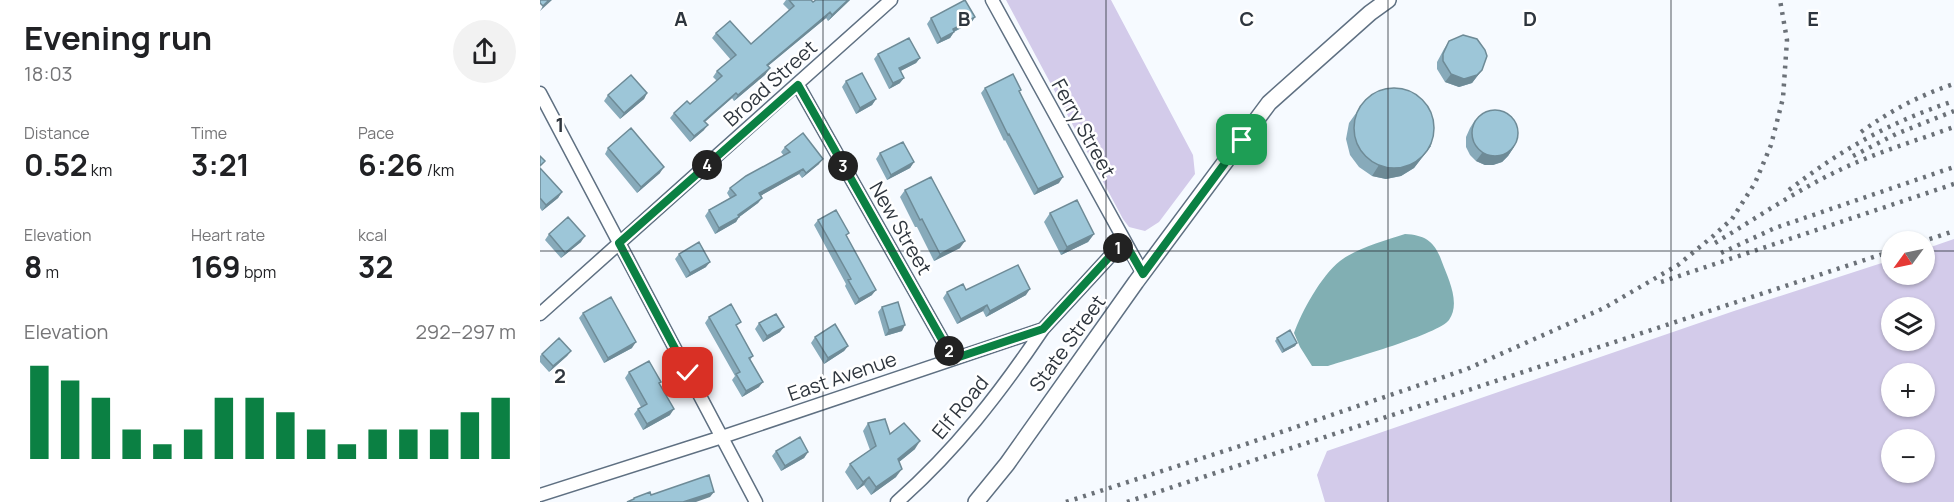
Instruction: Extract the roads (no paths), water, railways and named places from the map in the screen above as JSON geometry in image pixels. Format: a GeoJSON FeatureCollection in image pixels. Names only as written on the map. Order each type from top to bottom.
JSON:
{"type":"FeatureCollection","features":[{"type":"Feature","properties":{"kind":"street","name":"Broad Street"},"geometry":{"type":"LineString","coordinates":[[540,314],[891,0]]}},
{"type":"Feature","properties":{"kind":"street","name":"Ferry Street"},"geometry":{"type":"LineString","coordinates":[[992,0],[1143,274]]}},
{"type":"Feature","properties":{"kind":"street","name":"State Street"},"geometry":{"type":"LineString","coordinates":[[976,502],[1269,103],[1370,13],[1388,0]]}},
{"type":"Feature","properties":{"kind":"street","name":"New Street"},"geometry":{"type":"LineString","coordinates":[[798,85],[953,359]]}},
{"type":"Feature","properties":{"kind":"street"},"geometry":{"type":"LineString","coordinates":[[540,93],[756,502]]}},
{"type":"Feature","properties":{"kind":"street","name":"East Avenue"},"geometry":{"type":"LineString","coordinates":[[540,495],[722,437],[1043,329],[1124,241]]}},
{"type":"Feature","properties":{"kind":"street","name":"Elf Road"},"geometry":{"type":"LineString","coordinates":[[897,502],[924,478],[965,435],[1013,374],[1043,329]]}},
{"type":"Feature","properties":{"kind":"water"},"geometry":{"type":"Polygon","coordinates":[[[1405,234],[1424,238],[1436,249],[1454,298],[1449,320],[1442,326],[1393,346],[1328,366],[1312,366],[1294,333],[1319,285],[1333,267],[1347,256],[1405,234]]]}},
{"type":"Feature","properties":{"kind":"railway"},"geometry":{"type":"LineString","coordinates":[[1066,502],[1467,369],[1604,308],[1678,265],[1732,219],[1755,183],[1771,145],[1783,98],[1787,40],[1780,0]]}},
{"type":"Feature","properties":{"kind":"railway"},"geometry":{"type":"LineString","coordinates":[[1861,132],[1906,104],[1954,84]]}},
{"type":"Feature","properties":{"kind":"railway"},"geometry":{"type":"LineString","coordinates":[[1789,190],[1867,138],[1909,118],[1954,101]]}},
{"type":"Feature","properties":{"kind":"railway"},"geometry":{"type":"LineString","coordinates":[[1853,156],[1896,134],[1954,111]]}},
{"type":"Feature","properties":{"kind":"railway"},"geometry":{"type":"LineString","coordinates":[[1715,243],[1829,175],[1873,156],[1954,127]]}},
{"type":"Feature","properties":{"kind":"railway"},"geometry":{"type":"LineString","coordinates":[[1721,253],[1775,228],[1954,167]]}},
{"type":"Feature","properties":{"kind":"railway"},"geometry":{"type":"LineString","coordinates":[[1661,282],[1954,184]]}},
{"type":"Feature","properties":{"kind":"railway"},"geometry":{"type":"LineString","coordinates":[[1935,237],[1954,231]]}},
{"type":"Feature","properties":{"kind":"railway"},"geometry":{"type":"LineString","coordinates":[[1127,502],[1881,255]]}}]}
